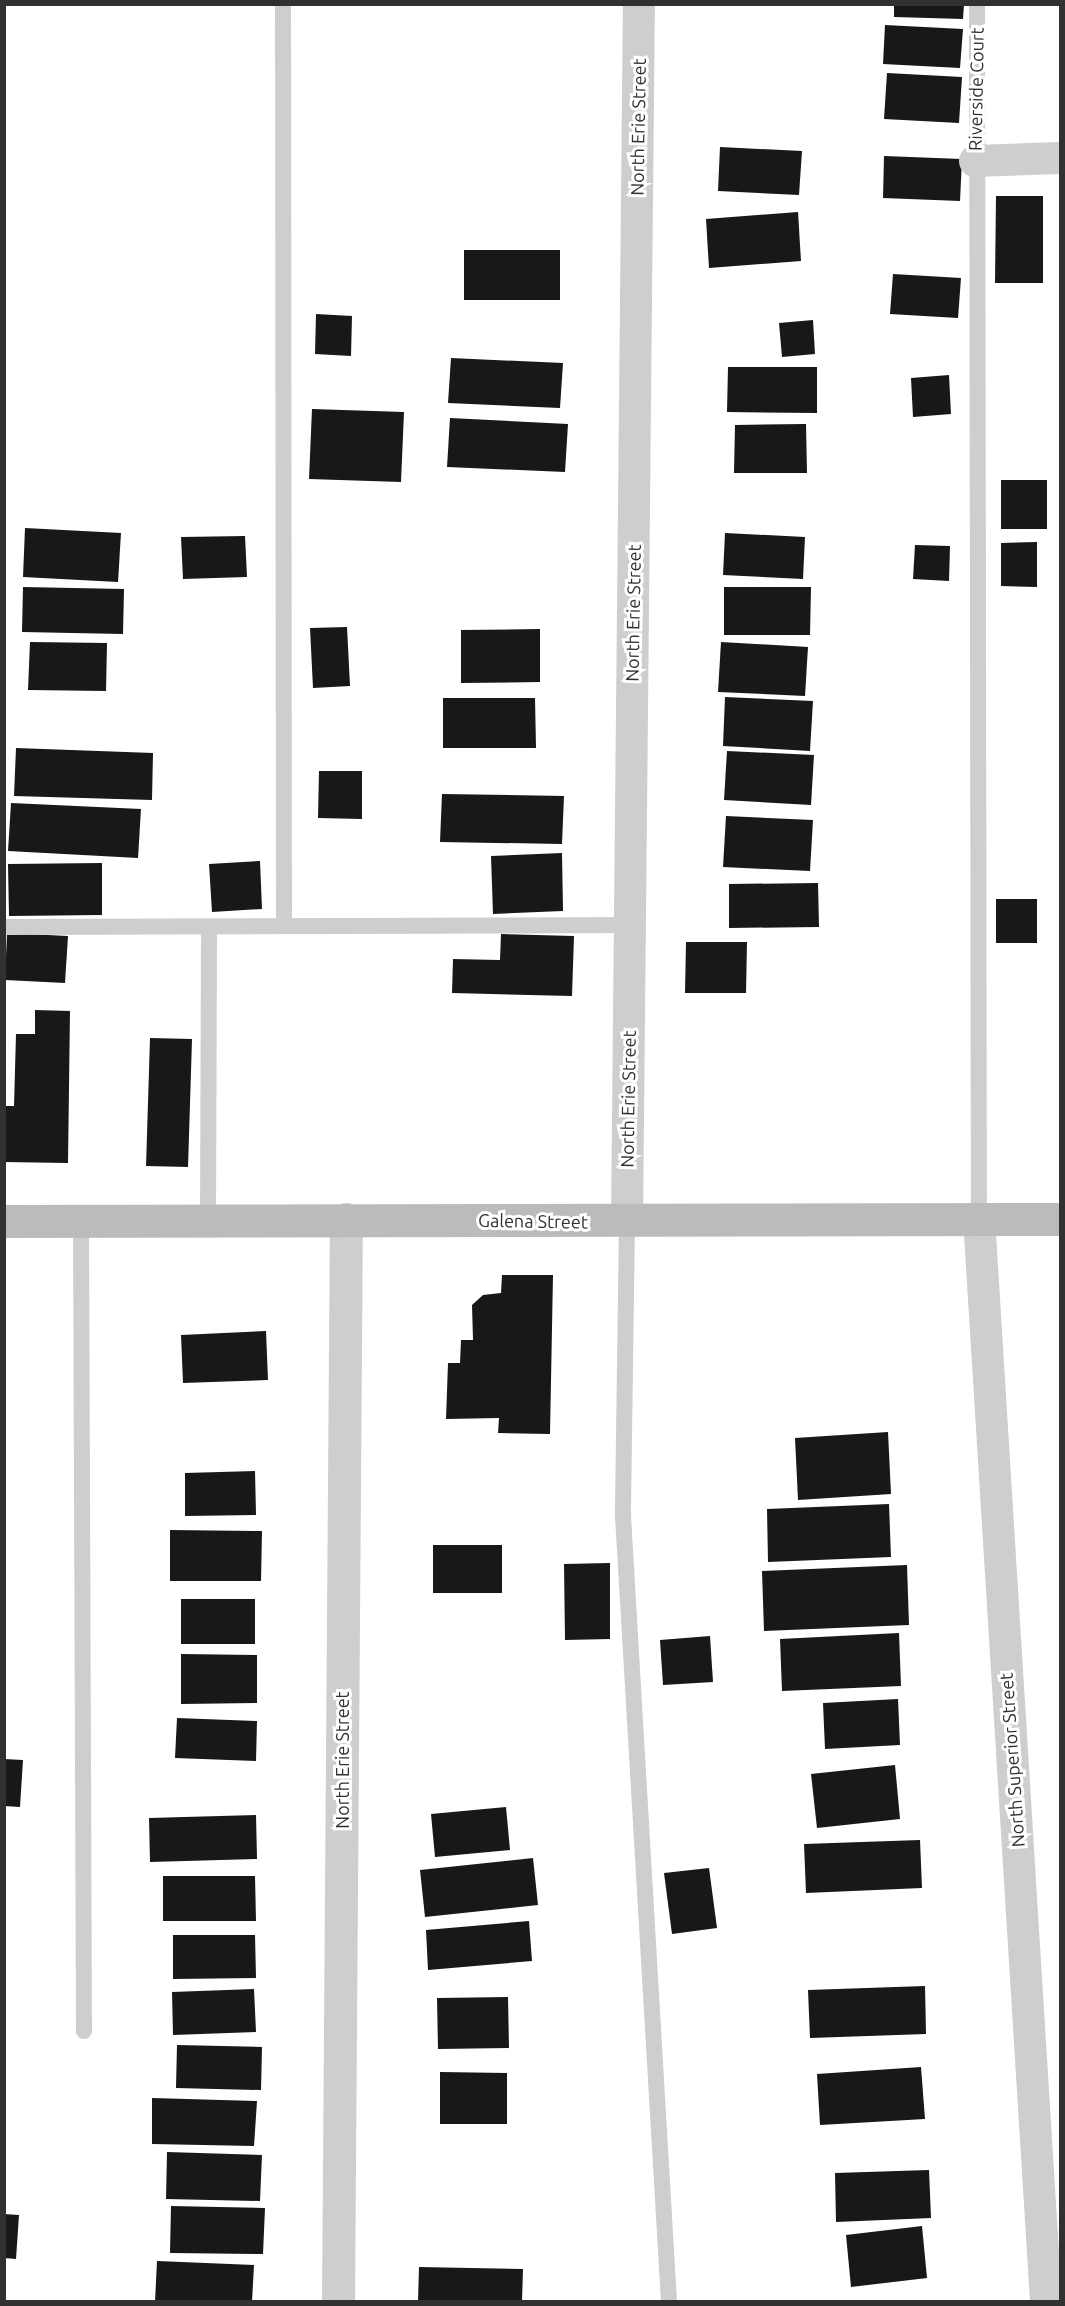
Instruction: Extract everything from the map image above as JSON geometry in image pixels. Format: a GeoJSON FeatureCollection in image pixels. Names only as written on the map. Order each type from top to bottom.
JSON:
{"type":"FeatureCollection","features":[{"type":"Feature","properties":{"kind":"main road","name":"Galena Street"},"geometry":{"type":"LineString","coordinates":[[4,1221],[346,1219],[627,1222],[1060,1219]]}},
{"type":"Feature","properties":{"kind":"street","name":"North Erie Street"},"geometry":{"type":"LineString","coordinates":[[627,1222],[639,4]]}},
{"type":"Feature","properties":{"kind":"street","name":"Riverside Court"},"geometry":{"type":"LineString","coordinates":[[975,161],[1060,158]]}},
{"type":"Feature","properties":{"kind":"street","name":"North Superior Street"},"geometry":{"type":"LineString","coordinates":[[979,1218],[1046,2301]]}},
{"type":"Feature","properties":{"kind":"street","name":"North Erie Street"},"geometry":{"type":"LineString","coordinates":[[338,2301],[346,1219]]}},
{"type":"Feature","properties":{"kind":"lane"},"geometry":{"type":"LineString","coordinates":[[283,4],[284,926]]}},
{"type":"Feature","properties":{"kind":"lane","name":"Riverside Court"},"geometry":{"type":"LineString","coordinates":[[975,161],[977,4]]}},
{"type":"Feature","properties":{"kind":"lane"},"geometry":{"type":"LineString","coordinates":[[975,161],[979,1218]]}},
{"type":"Feature","properties":{"kind":"lane"},"geometry":{"type":"LineString","coordinates":[[4,927],[630,925]]}},
{"type":"Feature","properties":{"kind":"lane"},"geometry":{"type":"LineString","coordinates":[[208,1220],[209,927]]}},
{"type":"Feature","properties":{"kind":"lane"},"geometry":{"type":"LineString","coordinates":[[81,1220],[84,2031]]}},
{"type":"Feature","properties":{"kind":"lane"},"geometry":{"type":"LineString","coordinates":[[627,1222],[623,1516],[669,2301]]}},
{"type":"Feature","properties":{"kind":"building"},"geometry":{"type":"Polygon","coordinates":[[[894,4],[964,4],[963,19],[894,17],[894,4]]]}},
{"type":"Feature","properties":{"kind":"building"},"geometry":{"type":"Polygon","coordinates":[[[885,25],[963,29],[960,68],[883,64],[885,25]]]}},
{"type":"Feature","properties":{"kind":"building"},"geometry":{"type":"Polygon","coordinates":[[[887,73],[962,77],[959,123],[884,119],[887,73]]]}},
{"type":"Feature","properties":{"kind":"building"},"geometry":{"type":"Polygon","coordinates":[[[720,147],[802,151],[799,195],[718,191],[720,147]]]}},
{"type":"Feature","properties":{"kind":"building"},"geometry":{"type":"Polygon","coordinates":[[[884,156],[962,159],[960,201],[883,198],[884,156]]]}},
{"type":"Feature","properties":{"kind":"building"},"geometry":{"type":"Polygon","coordinates":[[[996,196],[1043,196],[1043,283],[995,283],[996,196]]]}},
{"type":"Feature","properties":{"kind":"building"},"geometry":{"type":"Polygon","coordinates":[[[798,212],[801,261],[709,268],[706,219],[798,212]]]}},
{"type":"Feature","properties":{"kind":"building"},"geometry":{"type":"Polygon","coordinates":[[[464,250],[560,250],[560,300],[464,300],[464,250]]]}},
{"type":"Feature","properties":{"kind":"building"},"geometry":{"type":"Polygon","coordinates":[[[893,274],[961,278],[958,318],[890,314],[893,274]]]}},
{"type":"Feature","properties":{"kind":"building"},"geometry":{"type":"Polygon","coordinates":[[[316,314],[352,316],[351,356],[315,354],[316,314]]]}},
{"type":"Feature","properties":{"kind":"building"},"geometry":{"type":"Polygon","coordinates":[[[813,320],[815,354],[782,357],[779,323],[813,320]]]}},
{"type":"Feature","properties":{"kind":"building"},"geometry":{"type":"Polygon","coordinates":[[[451,358],[563,363],[560,408],[448,403],[451,358]]]}},
{"type":"Feature","properties":{"kind":"building"},"geometry":{"type":"Polygon","coordinates":[[[728,367],[817,367],[817,413],[727,412],[728,367]]]}},
{"type":"Feature","properties":{"kind":"building"},"geometry":{"type":"Polygon","coordinates":[[[949,375],[951,414],[913,417],[911,378],[949,375]]]}},
{"type":"Feature","properties":{"kind":"building"},"geometry":{"type":"Polygon","coordinates":[[[312,409],[404,412],[401,482],[309,479],[312,409]]]}},
{"type":"Feature","properties":{"kind":"building"},"geometry":{"type":"Polygon","coordinates":[[[450,418],[568,424],[565,472],[447,467],[450,418]]]}},
{"type":"Feature","properties":{"kind":"building"},"geometry":{"type":"Polygon","coordinates":[[[806,424],[807,473],[734,473],[735,425],[806,424]]]}},
{"type":"Feature","properties":{"kind":"building"},"geometry":{"type":"Polygon","coordinates":[[[1001,480],[1047,480],[1047,529],[1001,529],[1001,480]]]}},
{"type":"Feature","properties":{"kind":"building"},"geometry":{"type":"Polygon","coordinates":[[[25,528],[121,533],[118,582],[23,577],[25,528]]]}},
{"type":"Feature","properties":{"kind":"building"},"geometry":{"type":"Polygon","coordinates":[[[725,533],[805,537],[803,579],[723,575],[725,533]]]}},
{"type":"Feature","properties":{"kind":"building"},"geometry":{"type":"Polygon","coordinates":[[[245,536],[247,577],[183,579],[181,537],[245,536]]]}},
{"type":"Feature","properties":{"kind":"building"},"geometry":{"type":"Polygon","coordinates":[[[1037,542],[1037,587],[1001,586],[1001,543],[1037,542]]]}},
{"type":"Feature","properties":{"kind":"building"},"geometry":{"type":"Polygon","coordinates":[[[915,545],[950,546],[949,581],[913,579],[915,545]]]}},
{"type":"Feature","properties":{"kind":"building"},"geometry":{"type":"Polygon","coordinates":[[[23,587],[124,589],[123,634],[22,632],[23,587]]]}},
{"type":"Feature","properties":{"kind":"building"},"geometry":{"type":"Polygon","coordinates":[[[724,587],[811,587],[810,635],[724,635],[724,587]]]}},
{"type":"Feature","properties":{"kind":"building"},"geometry":{"type":"Polygon","coordinates":[[[347,627],[350,686],[313,688],[310,628],[347,627]]]}},
{"type":"Feature","properties":{"kind":"building"},"geometry":{"type":"Polygon","coordinates":[[[540,629],[540,682],[461,683],[461,630],[540,629]]]}},
{"type":"Feature","properties":{"kind":"building"},"geometry":{"type":"Polygon","coordinates":[[[30,642],[107,643],[106,691],[28,690],[30,642]]]}},
{"type":"Feature","properties":{"kind":"building"},"geometry":{"type":"Polygon","coordinates":[[[721,642],[808,647],[805,696],[718,692],[721,642]]]}},
{"type":"Feature","properties":{"kind":"building"},"geometry":{"type":"Polygon","coordinates":[[[725,697],[813,701],[810,751],[723,746],[725,697]]]}},
{"type":"Feature","properties":{"kind":"building"},"geometry":{"type":"Polygon","coordinates":[[[443,698],[535,698],[536,748],[443,748],[443,698]]]}},
{"type":"Feature","properties":{"kind":"building"},"geometry":{"type":"Polygon","coordinates":[[[16,748],[153,753],[152,800],[14,796],[16,748]]]}},
{"type":"Feature","properties":{"kind":"building"},"geometry":{"type":"Polygon","coordinates":[[[727,751],[814,755],[811,805],[724,800],[727,751]]]}},
{"type":"Feature","properties":{"kind":"building"},"geometry":{"type":"Polygon","coordinates":[[[319,771],[362,771],[362,819],[318,818],[319,771]]]}},
{"type":"Feature","properties":{"kind":"building"},"geometry":{"type":"Polygon","coordinates":[[[442,794],[564,796],[562,844],[440,842],[442,794]]]}},
{"type":"Feature","properties":{"kind":"building"},"geometry":{"type":"Polygon","coordinates":[[[11,803],[141,809],[138,858],[8,851],[11,803]]]}},
{"type":"Feature","properties":{"kind":"building"},"geometry":{"type":"Polygon","coordinates":[[[726,816],[813,820],[810,871],[723,867],[726,816]]]}},
{"type":"Feature","properties":{"kind":"building"},"geometry":{"type":"Polygon","coordinates":[[[562,853],[563,911],[493,914],[491,856],[562,853]]]}},
{"type":"Feature","properties":{"kind":"building"},"geometry":{"type":"Polygon","coordinates":[[[260,861],[262,909],[212,912],[209,864],[260,861]]]}},
{"type":"Feature","properties":{"kind":"building"},"geometry":{"type":"Polygon","coordinates":[[[102,863],[102,915],[9,916],[8,864],[102,863]]]}},
{"type":"Feature","properties":{"kind":"building"},"geometry":{"type":"Polygon","coordinates":[[[818,883],[819,927],[729,928],[729,884],[818,883]]]}},
{"type":"Feature","properties":{"kind":"building"},"geometry":{"type":"Polygon","coordinates":[[[996,899],[1037,899],[1037,943],[996,943],[996,899]]]}},
{"type":"Feature","properties":{"kind":"building"},"geometry":{"type":"Polygon","coordinates":[[[7,933],[68,936],[65,983],[5,980],[7,933]]]}},
{"type":"Feature","properties":{"kind":"building"},"geometry":{"type":"Polygon","coordinates":[[[501,934],[574,936],[572,996],[452,993],[453,959],[500,960],[501,934]]]}},
{"type":"Feature","properties":{"kind":"building"},"geometry":{"type":"Polygon","coordinates":[[[686,942],[747,942],[746,993],[685,993],[686,942]]]}},
{"type":"Feature","properties":{"kind":"building"},"geometry":{"type":"Polygon","coordinates":[[[35,1010],[70,1011],[68,1163],[4,1162],[4,1106],[14,1106],[16,1034],[35,1034],[35,1010]]]}},
{"type":"Feature","properties":{"kind":"building"},"geometry":{"type":"Polygon","coordinates":[[[150,1038],[192,1039],[188,1167],[146,1166],[150,1038]]]}},
{"type":"Feature","properties":{"kind":"building"},"geometry":{"type":"Polygon","coordinates":[[[502,1275],[553,1275],[550,1434],[498,1433],[499,1418],[446,1419],[448,1363],[460,1363],[461,1340],[473,1340],[472,1305],[483,1295],[501,1293],[502,1275]]]}},
{"type":"Feature","properties":{"kind":"building"},"geometry":{"type":"Polygon","coordinates":[[[266,1331],[268,1380],[183,1383],[181,1335],[266,1331]]]}},
{"type":"Feature","properties":{"kind":"building"},"geometry":{"type":"Polygon","coordinates":[[[888,1432],[891,1494],[798,1500],[795,1438],[888,1432]]]}},
{"type":"Feature","properties":{"kind":"building"},"geometry":{"type":"Polygon","coordinates":[[[255,1471],[256,1515],[185,1516],[185,1473],[255,1471]]]}},
{"type":"Feature","properties":{"kind":"building"},"geometry":{"type":"Polygon","coordinates":[[[889,1504],[891,1557],[768,1562],[767,1509],[889,1504]]]}},
{"type":"Feature","properties":{"kind":"building"},"geometry":{"type":"Polygon","coordinates":[[[170,1530],[262,1531],[261,1581],[170,1581],[170,1530]]]}},
{"type":"Feature","properties":{"kind":"building"},"geometry":{"type":"Polygon","coordinates":[[[433,1545],[502,1545],[502,1593],[433,1593],[433,1545]]]}},
{"type":"Feature","properties":{"kind":"building"},"geometry":{"type":"Polygon","coordinates":[[[610,1563],[610,1639],[565,1640],[564,1564],[610,1563]]]}},
{"type":"Feature","properties":{"kind":"building"},"geometry":{"type":"Polygon","coordinates":[[[907,1565],[909,1625],[764,1631],[762,1571],[907,1565]]]}},
{"type":"Feature","properties":{"kind":"building"},"geometry":{"type":"Polygon","coordinates":[[[181,1599],[255,1599],[255,1644],[181,1644],[181,1599]]]}},
{"type":"Feature","properties":{"kind":"building"},"geometry":{"type":"Polygon","coordinates":[[[899,1633],[901,1686],[782,1691],[780,1639],[899,1633]]]}},
{"type":"Feature","properties":{"kind":"building"},"geometry":{"type":"Polygon","coordinates":[[[710,1636],[713,1682],[663,1685],[660,1640],[710,1636]]]}},
{"type":"Feature","properties":{"kind":"building"},"geometry":{"type":"Polygon","coordinates":[[[181,1654],[257,1655],[257,1703],[181,1704],[181,1654]]]}},
{"type":"Feature","properties":{"kind":"building"},"geometry":{"type":"Polygon","coordinates":[[[898,1699],[900,1745],[825,1749],[823,1703],[898,1699]]]}},
{"type":"Feature","properties":{"kind":"building"},"geometry":{"type":"Polygon","coordinates":[[[177,1718],[257,1721],[256,1761],[175,1758],[177,1718]]]}},
{"type":"Feature","properties":{"kind":"building"},"geometry":{"type":"Polygon","coordinates":[[[4,1759],[23,1760],[20,1807],[4,1806],[4,1759]]]}},
{"type":"Feature","properties":{"kind":"building"},"geometry":{"type":"Polygon","coordinates":[[[895,1765],[900,1819],[817,1828],[811,1774],[895,1765]]]}},
{"type":"Feature","properties":{"kind":"building"},"geometry":{"type":"Polygon","coordinates":[[[506,1807],[510,1850],[435,1857],[431,1814],[506,1807]]]}},
{"type":"Feature","properties":{"kind":"building"},"geometry":{"type":"Polygon","coordinates":[[[256,1815],[257,1859],[150,1862],[149,1818],[256,1815]]]}},
{"type":"Feature","properties":{"kind":"building"},"geometry":{"type":"Polygon","coordinates":[[[920,1840],[922,1888],[806,1893],[804,1844],[920,1840]]]}},
{"type":"Feature","properties":{"kind":"building"},"geometry":{"type":"Polygon","coordinates":[[[533,1858],[538,1905],[425,1917],[420,1870],[533,1858]]]}},
{"type":"Feature","properties":{"kind":"building"},"geometry":{"type":"Polygon","coordinates":[[[709,1868],[717,1928],[672,1934],[664,1873],[709,1868]]]}},
{"type":"Feature","properties":{"kind":"building"},"geometry":{"type":"Polygon","coordinates":[[[163,1876],[255,1876],[256,1921],[163,1921],[163,1876]]]}},
{"type":"Feature","properties":{"kind":"building"},"geometry":{"type":"Polygon","coordinates":[[[529,1921],[532,1961],[428,1970],[426,1930],[529,1921]]]}},
{"type":"Feature","properties":{"kind":"building"},"geometry":{"type":"Polygon","coordinates":[[[173,1935],[255,1935],[256,1978],[173,1979],[173,1935]]]}},
{"type":"Feature","properties":{"kind":"building"},"geometry":{"type":"Polygon","coordinates":[[[925,1986],[926,2034],[810,2038],[808,1990],[925,1986]]]}},
{"type":"Feature","properties":{"kind":"building"},"geometry":{"type":"Polygon","coordinates":[[[254,1989],[256,2032],[173,2035],[172,1992],[254,1989]]]}},
{"type":"Feature","properties":{"kind":"building"},"geometry":{"type":"Polygon","coordinates":[[[508,1997],[509,2048],[438,2049],[437,1998],[508,1997]]]}},
{"type":"Feature","properties":{"kind":"building"},"geometry":{"type":"Polygon","coordinates":[[[177,2045],[262,2047],[261,2090],[176,2088],[177,2045]]]}},
{"type":"Feature","properties":{"kind":"building"},"geometry":{"type":"Polygon","coordinates":[[[921,2067],[925,2119],[820,2125],[817,2074],[921,2067]]]}},
{"type":"Feature","properties":{"kind":"building"},"geometry":{"type":"Polygon","coordinates":[[[440,2072],[507,2073],[507,2124],[440,2124],[440,2072]]]}},
{"type":"Feature","properties":{"kind":"building"},"geometry":{"type":"Polygon","coordinates":[[[152,2098],[257,2101],[254,2146],[152,2144],[152,2098]]]}},
{"type":"Feature","properties":{"kind":"building"},"geometry":{"type":"Polygon","coordinates":[[[167,2152],[262,2155],[260,2201],[166,2199],[167,2152]]]}},
{"type":"Feature","properties":{"kind":"building"},"geometry":{"type":"Polygon","coordinates":[[[929,2170],[931,2218],[836,2222],[835,2173],[929,2170]]]}},
{"type":"Feature","properties":{"kind":"building"},"geometry":{"type":"Polygon","coordinates":[[[171,2206],[265,2208],[263,2254],[170,2253],[171,2206]]]}},
{"type":"Feature","properties":{"kind":"building"},"geometry":{"type":"Polygon","coordinates":[[[4,2214],[19,2215],[16,2259],[4,2258],[4,2214]]]}},
{"type":"Feature","properties":{"kind":"building"},"geometry":{"type":"Polygon","coordinates":[[[922,2226],[927,2278],[851,2287],[846,2235],[922,2226]]]}},
{"type":"Feature","properties":{"kind":"building"},"geometry":{"type":"Polygon","coordinates":[[[157,2261],[254,2265],[252,2302],[155,2302],[157,2261]]]}},
{"type":"Feature","properties":{"kind":"building"},"geometry":{"type":"Polygon","coordinates":[[[419,2267],[523,2269],[522,2302],[418,2302],[419,2267]]]}}]}
